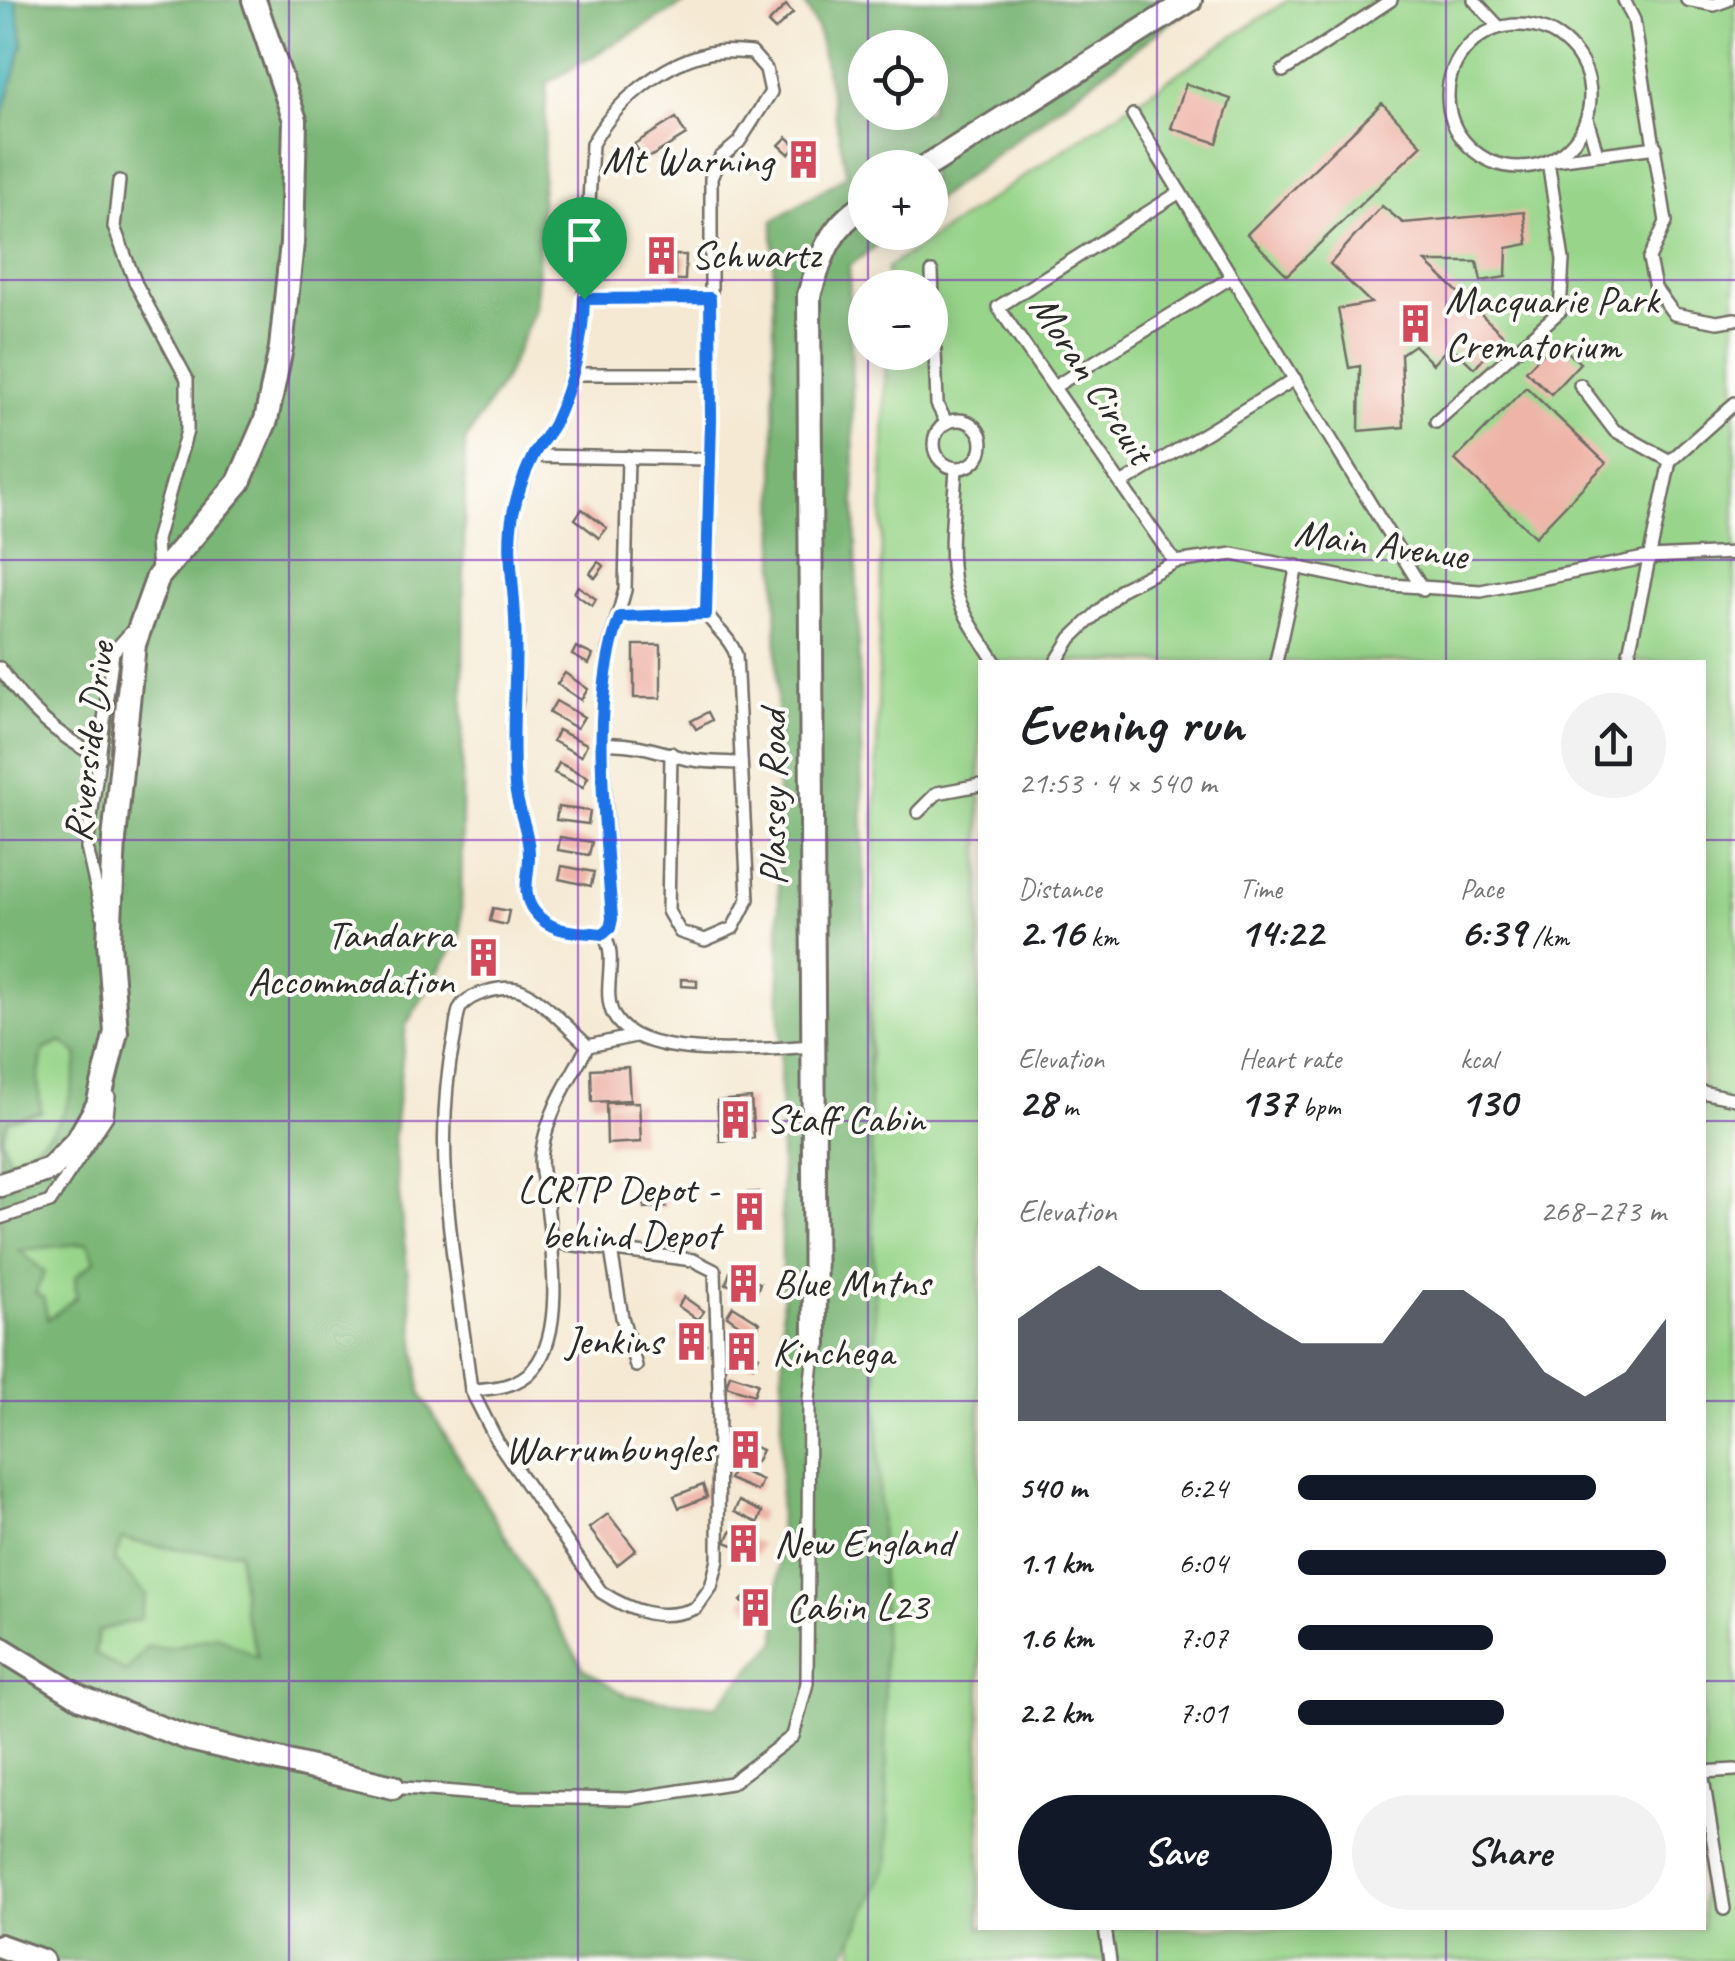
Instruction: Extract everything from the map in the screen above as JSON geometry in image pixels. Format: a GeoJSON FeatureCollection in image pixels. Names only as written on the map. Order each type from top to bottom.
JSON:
{"type":"FeatureCollection","features":[{"type":"Feature","properties":{"kind":"street","name":"Riverside Drive"},"geometry":{"type":"LineString","coordinates":[[0,1185],[50,1169],[78,1140],[98,1106],[116,1032],[109,942],[119,773],[134,644],[158,577],[238,482],[266,420],[281,348],[292,243],[294,120],[254,0]]}},
{"type":"Feature","properties":{"kind":"street"},"geometry":{"type":"LineString","coordinates":[[948,153],[1190,0]]}},
{"type":"Feature","properties":{"kind":"street","name":"Plassey Road"},"geometry":{"type":"LineString","coordinates":[[816,1344],[808,295],[823,252],[848,216]]}},
{"type":"Feature","properties":{"kind":"street"},"geometry":{"type":"LineString","coordinates":[[0,1648],[82,1698],[190,1740],[393,1788]]}},
{"type":"Feature","properties":{"kind":"street"},"geometry":{"type":"LineString","coordinates":[[0,1946],[42,1961]]}},
{"type":"Feature","properties":{"kind":"lane"},"geometry":{"type":"LineString","coordinates":[[1283,71],[1391,0]]}},
{"type":"Feature","properties":{"kind":"lane"},"geometry":{"type":"LineString","coordinates":[[1474,0],[1499,27]]}},
{"type":"Feature","properties":{"kind":"lane"},"geometry":{"type":"LineString","coordinates":[[1624,0],[1634,20],[1666,222],[1649,259],[1655,288],[1674,314],[1717,322],[1735,319]]}},
{"type":"Feature","properties":{"kind":"lane"},"geometry":{"type":"LineString","coordinates":[[1688,0],[1703,5],[1728,0]]}},
{"type":"Feature","properties":{"kind":"lane"},"geometry":{"type":"LineString","coordinates":[[1548,161],[1565,150],[1587,119],[1591,100],[1582,62],[1571,46],[1538,26],[1518,24],[1481,34],[1466,47],[1448,82],[1452,120],[1474,152],[1510,167],[1656,147]]}},
{"type":"Feature","properties":{"kind":"lane"},"geometry":{"type":"LineString","coordinates":[[635,1036],[614,1016],[609,1000],[610,943],[603,934],[554,928],[532,909],[526,894],[530,856],[515,790],[512,729],[517,699],[510,549],[514,508],[533,456],[552,428],[573,374],[583,321],[589,160],[598,131],[625,102],[670,68],[703,54],[752,53],[766,69],[771,92],[739,142],[720,158],[711,178],[706,614],[729,637],[736,655],[748,899],[733,928],[705,940],[680,932],[668,911],[671,754]]}},
{"type":"Feature","properties":{"kind":"lane"},"geometry":{"type":"LineString","coordinates":[[1133,115],[1423,590]]}},
{"type":"Feature","properties":{"kind":"lane"},"geometry":{"type":"LineString","coordinates":[[1587,119],[1598,154]]}},
{"type":"Feature","properties":{"kind":"lane"},"geometry":{"type":"LineString","coordinates":[[1436,422],[1560,311],[1563,260],[1548,161]]}},
{"type":"Feature","properties":{"kind":"lane"},"geometry":{"type":"LineString","coordinates":[[119,182],[114,227],[136,284],[187,380],[187,432],[156,540],[158,577]]}},
{"type":"Feature","properties":{"kind":"lane","name":"Moran Circuit"},"geometry":{"type":"LineString","coordinates":[[1176,562],[998,307],[1180,192]]}},
{"type":"Feature","properties":{"kind":"lane"},"geometry":{"type":"LineString","coordinates":[[1054,387],[1232,276]]}},
{"type":"Feature","properties":{"kind":"lane"},"geometry":{"type":"LineString","coordinates":[[584,299],[710,298]]}},
{"type":"Feature","properties":{"kind":"lane"},"geometry":{"type":"LineString","coordinates":[[936,370],[938,404],[946,422]]}},
{"type":"Feature","properties":{"kind":"lane"},"geometry":{"type":"LineString","coordinates":[[573,374],[711,374]]}},
{"type":"Feature","properties":{"kind":"lane"},"geometry":{"type":"LineString","coordinates":[[1121,484],[1294,380]]}},
{"type":"Feature","properties":{"kind":"lane"},"geometry":{"type":"LineString","coordinates":[[1580,385],[1614,430],[1670,461]]}},
{"type":"Feature","properties":{"kind":"lane"},"geometry":{"type":"LineString","coordinates":[[1627,660],[1670,461],[1735,402]]}},
{"type":"Feature","properties":{"kind":"lane"},"geometry":{"type":"LineString","coordinates":[[960,420],[977,429],[982,447],[978,458],[968,467],[956,469],[942,464],[934,453],[934,436],[946,422],[960,420]]}},
{"type":"Feature","properties":{"kind":"lane"},"geometry":{"type":"LineString","coordinates":[[533,456],[710,459]]}},
{"type":"Feature","properties":{"kind":"lane"},"geometry":{"type":"LineString","coordinates":[[603,934],[612,919],[602,744],[610,648],[626,590],[628,457]]}},
{"type":"Feature","properties":{"kind":"lane"},"geometry":{"type":"LineString","coordinates":[[956,469],[952,544],[956,588],[968,618],[995,660]]}},
{"type":"Feature","properties":{"kind":"lane","name":"Main Avenue"},"geometry":{"type":"LineString","coordinates":[[1057,660],[1071,638],[1122,589],[1176,562],[1233,554],[1376,584],[1481,591],[1650,557],[1735,553]]}},
{"type":"Feature","properties":{"kind":"lane"},"geometry":{"type":"LineString","coordinates":[[1276,660],[1297,566]]}},
{"type":"Feature","properties":{"kind":"lane"},"geometry":{"type":"LineString","coordinates":[[620,617],[706,614]]}},
{"type":"Feature","properties":{"kind":"lane"},"geometry":{"type":"LineString","coordinates":[[109,942],[88,848],[113,652],[143,618]]}},
{"type":"Feature","properties":{"kind":"lane"},"geometry":{"type":"LineString","coordinates":[[0,668],[27,705],[60,736],[100,758]]}},
{"type":"Feature","properties":{"kind":"lane"},"geometry":{"type":"LineString","coordinates":[[602,744],[656,748],[705,762],[741,763]]}},
{"type":"Feature","properties":{"kind":"lane"},"geometry":{"type":"LineString","coordinates":[[918,812],[937,793],[978,785]]}},
{"type":"Feature","properties":{"kind":"lane"},"geometry":{"type":"LineString","coordinates":[[551,1242],[705,1264],[715,1271],[718,1560],[711,1586],[696,1608],[660,1616],[620,1604],[601,1592],[497,1442],[470,1390],[444,1161],[449,1064],[460,1008],[470,999],[516,989],[533,998],[588,1046]]}},
{"type":"Feature","properties":{"kind":"lane"},"geometry":{"type":"LineString","coordinates":[[0,1218],[50,1202],[107,1116],[116,1032]]}},
{"type":"Feature","properties":{"kind":"lane"},"geometry":{"type":"LineString","coordinates":[[470,1390],[495,1389],[516,1382],[535,1367],[550,1330],[551,1242],[541,1152],[560,1094],[588,1046],[635,1036],[698,1048],[812,1046]]}},
{"type":"Feature","properties":{"kind":"lane"},"geometry":{"type":"LineString","coordinates":[[1706,1093],[1735,1099]]}},
{"type":"Feature","properties":{"kind":"lane"},"geometry":{"type":"LineString","coordinates":[[611,1250],[622,1317],[636,1366]]}},
{"type":"Feature","properties":{"kind":"lane","name":"Plassey Road"},"geometry":{"type":"LineString","coordinates":[[393,1788],[515,1797],[629,1799],[731,1782],[793,1736],[807,1684],[809,1411],[816,1344]]}},
{"type":"Feature","properties":{"kind":"lane"},"geometry":{"type":"LineString","coordinates":[[1706,1772],[1735,1770]]}},
{"type":"Feature","properties":{"kind":"lane"},"geometry":{"type":"LineString","coordinates":[[1706,1797],[1724,1910]]}},
{"type":"Feature","properties":{"kind":"lane"},"geometry":{"type":"LineString","coordinates":[[1105,1930],[1110,1961]]}},
{"type":"Feature","properties":{"kind":"green space"},"geometry":{"type":"Polygon","coordinates":[[[16,0],[690,0],[547,83],[536,307],[505,378],[465,441],[461,934],[406,1025],[393,1141],[421,1394],[584,1669],[628,1696],[716,1706],[777,1641],[783,1376],[773,221],[847,175],[818,30],[803,0],[1200,0],[948,190],[948,150],[848,150],[848,250],[870,250],[848,270],[848,370],[852,370],[889,1863],[842,1961],[0,1961],[0,125],[23,44],[16,0]],[[62,1042],[43,1050],[38,1082],[41,1112],[8,1120],[2,1138],[9,1161],[41,1142],[66,1106],[78,1055],[62,1042]],[[88,1243],[19,1250],[45,1272],[35,1293],[43,1297],[48,1319],[76,1298],[75,1277],[95,1261],[88,1243]],[[122,1539],[114,1560],[146,1595],[140,1619],[98,1631],[95,1654],[126,1672],[146,1647],[170,1648],[216,1635],[258,1657],[244,1613],[239,1551],[180,1549],[122,1539]]]}},
{"type":"Feature","properties":{"kind":"green space"},"geometry":{"type":"Polygon","coordinates":[[[1288,0],[1735,0],[1735,1961],[854,1961],[852,1846],[886,370],[948,370],[948,270],[887,268],[914,250],[948,250],[948,227],[1288,0]]]}},
{"type":"Feature","properties":{"kind":"green space"},"geometry":{"type":"Polygon","coordinates":[[[62,1042],[78,1055],[66,1107],[41,1142],[9,1161],[2,1138],[8,1120],[41,1112],[38,1082],[43,1050],[62,1042]]]}},
{"type":"Feature","properties":{"kind":"green space"},"geometry":{"type":"Polygon","coordinates":[[[88,1243],[95,1261],[76,1298],[48,1320],[18,1250],[88,1243]]]}},
{"type":"Feature","properties":{"kind":"green space"},"geometry":{"type":"Polygon","coordinates":[[[122,1539],[180,1549],[239,1551],[244,1613],[259,1659],[216,1635],[169,1648],[146,1647],[127,1673],[95,1654],[98,1631],[140,1619],[146,1595],[113,1560],[122,1539]]]}},
{"type":"Feature","properties":{"kind":"water"},"geometry":{"type":"Polygon","coordinates":[[[0,0],[16,0],[23,44],[0,125],[0,0]]]}},
{"type":"Feature","properties":{"kind":"building"},"geometry":{"type":"Polygon","coordinates":[[[786,5],[793,13],[775,30],[768,23],[786,5]]]}},
{"type":"Feature","properties":{"kind":"building"},"geometry":{"type":"Polygon","coordinates":[[[1186,84],[1231,99],[1217,143],[1171,128],[1186,84]]]}},
{"type":"Feature","properties":{"kind":"building"},"geometry":{"type":"Polygon","coordinates":[[[1382,103],[1422,145],[1287,275],[1247,234],[1382,103]]]}},
{"type":"Feature","properties":{"kind":"building"},"geometry":{"type":"Polygon","coordinates":[[[676,118],[686,135],[645,160],[634,144],[676,118]]]}},
{"type":"Feature","properties":{"kind":"building"},"geometry":{"type":"Polygon","coordinates":[[[787,137],[797,146],[789,154],[779,145],[787,137]]]}},
{"type":"Feature","properties":{"kind":"building","name":"Mt Warning"},"geometry":{"type":"Polygon","coordinates":[[[804,152],[811,159],[803,168],[796,162],[804,152]]]}},
{"type":"Feature","properties":{"kind":"building","name":"Macquarie Park Crematorium"},"geometry":{"type":"Polygon","coordinates":[[[1382,206],[1403,223],[1524,212],[1528,244],[1507,248],[1506,277],[1481,281],[1477,262],[1426,262],[1504,336],[1474,368],[1450,345],[1433,364],[1414,345],[1401,354],[1404,427],[1359,431],[1360,366],[1349,368],[1338,309],[1371,303],[1330,264],[1382,206]]]}},
{"type":"Feature","properties":{"kind":"building","name":"Schwartz"},"geometry":{"type":"Polygon","coordinates":[[[655,242],[667,242],[667,269],[654,269],[655,242]]]}},
{"type":"Feature","properties":{"kind":"building"},"geometry":{"type":"Polygon","coordinates":[[[675,255],[686,255],[685,280],[675,280],[675,255]]]}},
{"type":"Feature","properties":{"kind":"building"},"geometry":{"type":"Polygon","coordinates":[[[1555,340],[1580,363],[1551,394],[1526,371],[1555,340]]]}},
{"type":"Feature","properties":{"kind":"building"},"geometry":{"type":"Polygon","coordinates":[[[1526,387],[1606,463],[1535,537],[1455,460],[1526,387]]]}},
{"type":"Feature","properties":{"kind":"building"},"geometry":{"type":"Polygon","coordinates":[[[582,509],[607,528],[599,538],[575,519],[582,509]]]}},
{"type":"Feature","properties":{"kind":"building"},"geometry":{"type":"Polygon","coordinates":[[[598,562],[604,566],[595,578],[590,573],[598,562]]]}},
{"type":"Feature","properties":{"kind":"building"},"geometry":{"type":"Polygon","coordinates":[[[578,586],[596,599],[592,606],[574,593],[578,586]]]}},
{"type":"Feature","properties":{"kind":"building"},"geometry":{"type":"Polygon","coordinates":[[[634,645],[661,645],[661,698],[634,698],[634,645]]]}},
{"type":"Feature","properties":{"kind":"building"},"geometry":{"type":"Polygon","coordinates":[[[576,647],[593,655],[589,664],[572,655],[576,647]]]}},
{"type":"Feature","properties":{"kind":"building"},"geometry":{"type":"Polygon","coordinates":[[[565,673],[588,689],[581,700],[557,684],[565,673]]]}},
{"type":"Feature","properties":{"kind":"building"},"geometry":{"type":"Polygon","coordinates":[[[556,701],[584,717],[577,728],[549,713],[556,701]]]}},
{"type":"Feature","properties":{"kind":"building"},"geometry":{"type":"Polygon","coordinates":[[[708,712],[712,720],[696,729],[691,721],[708,712]]]}},
{"type":"Feature","properties":{"kind":"building"},"geometry":{"type":"Polygon","coordinates":[[[558,730],[587,744],[581,756],[553,741],[558,730]]]}},
{"type":"Feature","properties":{"kind":"building"},"geometry":{"type":"Polygon","coordinates":[[[559,763],[588,777],[583,787],[554,773],[559,763]]]}},
{"type":"Feature","properties":{"kind":"building"},"geometry":{"type":"Polygon","coordinates":[[[558,807],[590,811],[588,824],[556,820],[558,807]]]}},
{"type":"Feature","properties":{"kind":"building"},"geometry":{"type":"Polygon","coordinates":[[[560,837],[592,842],[589,855],[558,850],[560,837]]]}},
{"type":"Feature","properties":{"kind":"building"},"geometry":{"type":"Polygon","coordinates":[[[562,866],[594,872],[591,886],[559,879],[562,866]]]}},
{"type":"Feature","properties":{"kind":"building"},"geometry":{"type":"Polygon","coordinates":[[[493,908],[509,911],[506,925],[490,921],[493,908]]]}},
{"type":"Feature","properties":{"kind":"building","name":"Tandarra Accommodation"},"geometry":{"type":"Polygon","coordinates":[[[478,949],[494,953],[491,967],[475,963],[478,949]]]}},
{"type":"Feature","properties":{"kind":"building"},"geometry":{"type":"Polygon","coordinates":[[[681,979],[697,980],[697,987],[681,986],[681,979]]]}},
{"type":"Feature","properties":{"kind":"building"},"geometry":{"type":"Polygon","coordinates":[[[628,1067],[630,1100],[592,1102],[591,1069],[628,1067]]]}},
{"type":"Feature","properties":{"kind":"building","name":"Staff Cabin"},"geometry":{"type":"Polygon","coordinates":[[[751,1098],[754,1138],[720,1141],[717,1101],[751,1098]]]}},
{"type":"Feature","properties":{"kind":"building"},"geometry":{"type":"Polygon","coordinates":[[[639,1102],[641,1142],[607,1144],[606,1103],[639,1102]]]}},
{"type":"Feature","properties":{"kind":"building"},"geometry":{"type":"Polygon","coordinates":[[[666,1192],[666,1207],[644,1208],[643,1193],[666,1192]]]}},
{"type":"Feature","properties":{"kind":"building","name":"LCRTP Depot - behind Depot"},"geometry":{"type":"Polygon","coordinates":[[[759,1192],[761,1230],[739,1231],[737,1193],[759,1192]]]}},
{"type":"Feature","properties":{"kind":"building","name":"Blue Mntns"},"geometry":{"type":"Polygon","coordinates":[[[730,1272],[760,1283],[756,1294],[726,1284],[730,1272]]]}},
{"type":"Feature","properties":{"kind":"building"},"geometry":{"type":"Polygon","coordinates":[[[684,1297],[704,1311],[698,1320],[678,1306],[684,1297]]]}},
{"type":"Feature","properties":{"kind":"building"},"geometry":{"type":"Polygon","coordinates":[[[733,1306],[760,1323],[753,1334],[727,1316],[733,1306]]]}},
{"type":"Feature","properties":{"kind":"building","name":"Jenkins"},"geometry":{"type":"Polygon","coordinates":[[[684,1328],[706,1344],[699,1353],[677,1337],[684,1328]]]}},
{"type":"Feature","properties":{"kind":"building","name":"Kinchega"},"geometry":{"type":"Polygon","coordinates":[[[732,1338],[759,1356],[753,1366],[725,1348],[732,1338]]]}},
{"type":"Feature","properties":{"kind":"building"},"geometry":{"type":"Polygon","coordinates":[[[730,1374],[758,1383],[754,1395],[726,1386],[730,1374]]]}},
{"type":"Feature","properties":{"kind":"building","name":"Warrumbungles"},"geometry":{"type":"Polygon","coordinates":[[[734,1437],[762,1450],[756,1462],[728,1448],[734,1437]]]}},
{"type":"Feature","properties":{"kind":"building"},"geometry":{"type":"Polygon","coordinates":[[[734,1468],[762,1480],[757,1491],[729,1479],[734,1468]]]}},
{"type":"Feature","properties":{"kind":"building"},"geometry":{"type":"Polygon","coordinates":[[[703,1485],[707,1497],[679,1508],[674,1496],[703,1485]]]}},
{"type":"Feature","properties":{"kind":"building"},"geometry":{"type":"Polygon","coordinates":[[[739,1501],[762,1512],[758,1523],[734,1512],[739,1501]]]}},
{"type":"Feature","properties":{"kind":"building"},"geometry":{"type":"Polygon","coordinates":[[[608,1514],[636,1550],[617,1565],[589,1528],[608,1514]]]}},
{"type":"Feature","properties":{"kind":"building","name":"New England"},"geometry":{"type":"Polygon","coordinates":[[[731,1531],[761,1544],[757,1554],[726,1542],[731,1531]]]}},
{"type":"Feature","properties":{"kind":"building","name":"Cabin L23"},"geometry":{"type":"Polygon","coordinates":[[[749,1593],[770,1613],[762,1621],[741,1601],[749,1593]]]}},
{"type":"Feature","properties":{"kind":"place","name":"Mt Warning"},"geometry":{"type":"Point","coordinates":[803,160]}},
{"type":"Feature","properties":{"kind":"place","name":"Schwartz"},"geometry":{"type":"Point","coordinates":[661,255]}},
{"type":"Feature","properties":{"kind":"place","name":"Macquarie Park Crematorium"},"geometry":{"type":"Point","coordinates":[1415,323]}},
{"type":"Feature","properties":{"kind":"place","name":"Tandarra Accommodation"},"geometry":{"type":"Point","coordinates":[484,958]}},
{"type":"Feature","properties":{"kind":"place","name":"Staff Cabin"},"geometry":{"type":"Point","coordinates":[736,1119]}},
{"type":"Feature","properties":{"kind":"place","name":"LCRTP Depot - behind Depot"},"geometry":{"type":"Point","coordinates":[749,1212]}},
{"type":"Feature","properties":{"kind":"place","name":"Blue Mntns"},"geometry":{"type":"Point","coordinates":[743,1283]}},
{"type":"Feature","properties":{"kind":"place","name":"Jenkins"},"geometry":{"type":"Point","coordinates":[692,1341]}},
{"type":"Feature","properties":{"kind":"place","name":"Kinchega"},"geometry":{"type":"Point","coordinates":[742,1352]}},
{"type":"Feature","properties":{"kind":"place","name":"Warrumbungles"},"geometry":{"type":"Point","coordinates":[745,1449]}},
{"type":"Feature","properties":{"kind":"place","name":"New England"},"geometry":{"type":"Point","coordinates":[744,1543]}},
{"type":"Feature","properties":{"kind":"place","name":"Cabin L23"},"geometry":{"type":"Point","coordinates":[756,1607]}},
{"type":"Feature","properties":{"kind":"route"},"geometry":{"type":"LineString","coordinates":[[710,298],[706,614],[620,617],[615,630],[603,706],[612,919],[603,934],[554,928],[532,909],[526,894],[530,856],[515,790],[512,729],[517,699],[516,620],[510,564],[514,508],[533,456],[552,428],[573,374],[584,299],[710,298]]}}]}
